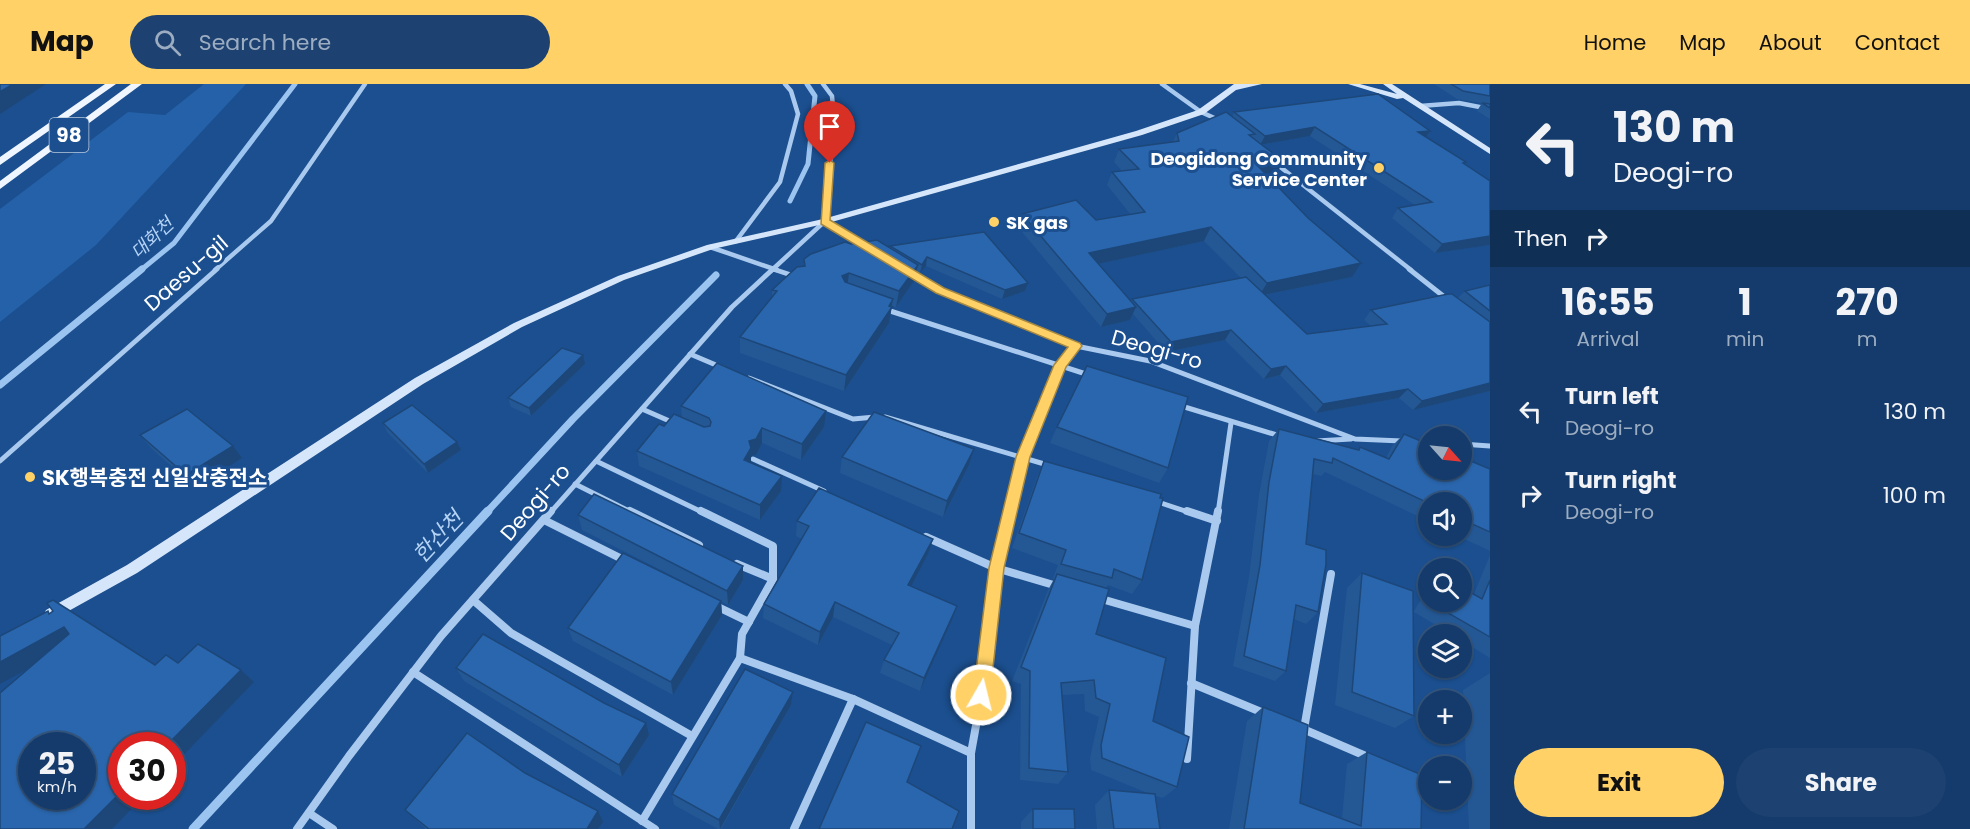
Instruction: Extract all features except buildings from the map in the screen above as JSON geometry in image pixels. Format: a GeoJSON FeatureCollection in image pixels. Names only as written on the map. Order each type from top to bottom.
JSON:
{"type":"FeatureCollection","features":[{"type":"Feature","properties":{"kind":"main road","name":"98"},"geometry":{"type":"LineString","coordinates":[[0,162],[111,84]]}},
{"type":"Feature","properties":{"kind":"main road","name":"98"},"geometry":{"type":"LineString","coordinates":[[0,186],[137,84]]}},
{"type":"Feature","properties":{"kind":"main road"},"geometry":{"type":"LineString","coordinates":[[1236,86],[1258,84]]}},
{"type":"Feature","properties":{"kind":"main road"},"geometry":{"type":"LineString","coordinates":[[1352,84],[1416,103]]}},
{"type":"Feature","properties":{"kind":"main road"},"geometry":{"type":"LineString","coordinates":[[1387,84],[1490,152]]}},
{"type":"Feature","properties":{"kind":"main road","name":"Deogi-ro"},"geometry":{"type":"LineString","coordinates":[[825,221],[1069,154],[1201,112],[1236,86]]}},
{"type":"Feature","properties":{"kind":"main road"},"geometry":{"type":"LineString","coordinates":[[40,619],[132,569],[419,381],[518,325],[621,278],[710,247],[825,221]]}},
{"type":"Feature","properties":{"kind":"street","name":"Daesu-gil"},"geometry":{"type":"LineString","coordinates":[[0,461],[271,220],[365,84]]}},
{"type":"Feature","properties":{"kind":"street"},"geometry":{"type":"LineString","coordinates":[[736,241],[780,183],[798,114],[791,91],[785,84]]}},
{"type":"Feature","properties":{"kind":"street"},"geometry":{"type":"LineString","coordinates":[[823,84],[832,96],[834,120],[825,221],[873,252]]}},
{"type":"Feature","properties":{"kind":"street"},"geometry":{"type":"LineString","coordinates":[[1162,84],[1201,112],[1223,122]]}},
{"type":"Feature","properties":{"kind":"street"},"geometry":{"type":"LineString","coordinates":[[1416,103],[1459,102],[1490,109]]}},
{"type":"Feature","properties":{"kind":"street"},"geometry":{"type":"LineString","coordinates":[[1269,158],[1453,304]]}},
{"type":"Feature","properties":{"kind":"street","name":"Deogi-ro"},"geometry":{"type":"LineString","coordinates":[[297,829],[413,672],[473,600],[732,307],[825,221]]}},
{"type":"Feature","properties":{"kind":"street"},"geometry":{"type":"LineString","coordinates":[[710,247],[800,279]]}},
{"type":"Feature","properties":{"kind":"street","name":"Deogi-ro"},"geometry":{"type":"LineString","coordinates":[[902,269],[940,291],[1076,346],[1150,361],[1355,439],[1407,442]]}},
{"type":"Feature","properties":{"kind":"street"},"geometry":{"type":"LineString","coordinates":[[878,306],[1093,376]]}},
{"type":"Feature","properties":{"kind":"street"},"geometry":{"type":"LineString","coordinates":[[971,829],[971,753],[985,676],[996,568],[1023,457],[1061,365],[1076,346]]}},
{"type":"Feature","properties":{"kind":"street"},"geometry":{"type":"LineString","coordinates":[[690,354],[732,371]]}},
{"type":"Feature","properties":{"kind":"street"},"geometry":{"type":"LineString","coordinates":[[743,376],[853,419],[883,416],[1055,467]]}},
{"type":"Feature","properties":{"kind":"street"},"geometry":{"type":"LineString","coordinates":[[1167,401],[1231,423],[1289,439]]}},
{"type":"Feature","properties":{"kind":"street"},"geometry":{"type":"LineString","coordinates":[[642,409],[680,426]]}},
{"type":"Feature","properties":{"kind":"street"},"geometry":{"type":"LineString","coordinates":[[1187,759],[1195,626],[1217,521],[1231,423]]}},
{"type":"Feature","properties":{"kind":"street"},"geometry":{"type":"LineString","coordinates":[[1311,441],[1355,439]]}},
{"type":"Feature","properties":{"kind":"street"},"geometry":{"type":"LineString","coordinates":[[1472,445],[1490,446]]}},
{"type":"Feature","properties":{"kind":"street"},"geometry":{"type":"LineString","coordinates":[[753,459],[833,495]]}},
{"type":"Feature","properties":{"kind":"street"},"geometry":{"type":"LineString","coordinates":[[596,461],[773,546],[773,579],[742,634],[740,658],[642,820]]}},
{"type":"Feature","properties":{"kind":"street"},"geometry":{"type":"LineString","coordinates":[[575,484],[702,547]]}},
{"type":"Feature","properties":{"kind":"street"},"geometry":{"type":"LineString","coordinates":[[1152,500],[1217,521]]}},
{"type":"Feature","properties":{"kind":"street"},"geometry":{"type":"LineString","coordinates":[[544,520],[636,566]]}},
{"type":"Feature","properties":{"kind":"street"},"geometry":{"type":"LineString","coordinates":[[920,534],[996,568],[1063,587]]}},
{"type":"Feature","properties":{"kind":"street"},"geometry":{"type":"LineString","coordinates":[[735,562],[773,579]]}},
{"type":"Feature","properties":{"kind":"street"},"geometry":{"type":"LineString","coordinates":[[1304,730],[1331,573]]}},
{"type":"Feature","properties":{"kind":"street"},"geometry":{"type":"LineString","coordinates":[[1085,594],[1195,626]]}},
{"type":"Feature","properties":{"kind":"street"},"geometry":{"type":"LineString","coordinates":[[473,600],[511,633],[692,736]]}},
{"type":"Feature","properties":{"kind":"street"},"geometry":{"type":"LineString","coordinates":[[708,602],[749,622]]}},
{"type":"Feature","properties":{"kind":"street"},"geometry":{"type":"LineString","coordinates":[[740,658],[853,699],[971,753]]}},
{"type":"Feature","properties":{"kind":"street"},"geometry":{"type":"LineString","coordinates":[[413,672],[655,829]]}},
{"type":"Feature","properties":{"kind":"street"},"geometry":{"type":"LineString","coordinates":[[1191,682],[1273,717]]}},
{"type":"Feature","properties":{"kind":"street"},"geometry":{"type":"LineString","coordinates":[[794,829],[853,699]]}},
{"type":"Feature","properties":{"kind":"street"},"geometry":{"type":"LineString","coordinates":[[1294,726],[1377,761]]}},
{"type":"Feature","properties":{"kind":"street"},"geometry":{"type":"LineString","coordinates":[[309,813],[333,829]]}},
{"type":"Feature","properties":{"kind":"shaded area"},"geometry":{"type":"Polygon","coordinates":[[[204,84],[246,84],[96,245],[0,322],[0,209],[128,112],[165,115],[204,84]]]}},
{"type":"Feature","properties":{"kind":"waterway","name":"대화천"},"geometry":{"type":"LineString","coordinates":[[141,270],[174,243],[295,84]]}},
{"type":"Feature","properties":{"kind":"waterway","name":"한산천"},"geometry":{"type":"LineString","coordinates":[[790,201],[808,164],[815,96],[807,84]]}},
{"type":"Feature","properties":{"kind":"waterway","name":"대화천"},"geometry":{"type":"LineString","coordinates":[[0,385],[142,269]]}},
{"type":"Feature","properties":{"kind":"waterway","name":"한산천"},"geometry":{"type":"LineString","coordinates":[[486,513],[573,419],[716,275]]}},
{"type":"Feature","properties":{"kind":"waterway","name":"한산천"},"geometry":{"type":"LineString","coordinates":[[193,829],[488,511]]}},
{"type":"Feature","properties":{"kind":"place","name":"Deogidong Community Service Center"},"geometry":{"type":"Point","coordinates":[1379,168]}},
{"type":"Feature","properties":{"kind":"place","name":"SK gas"},"geometry":{"type":"Point","coordinates":[994,222]}},
{"type":"Feature","properties":{"kind":"place","name":"SK행복충전 신일산충전소"},"geometry":{"type":"Point","coordinates":[30,477]}},
{"type":"Feature","properties":{"kind":"route"},"geometry":{"type":"LineString","coordinates":[[830,163],[825,221],[940,291],[1076,346],[1061,365],[1023,457],[996,568],[981,695]]}}]}
